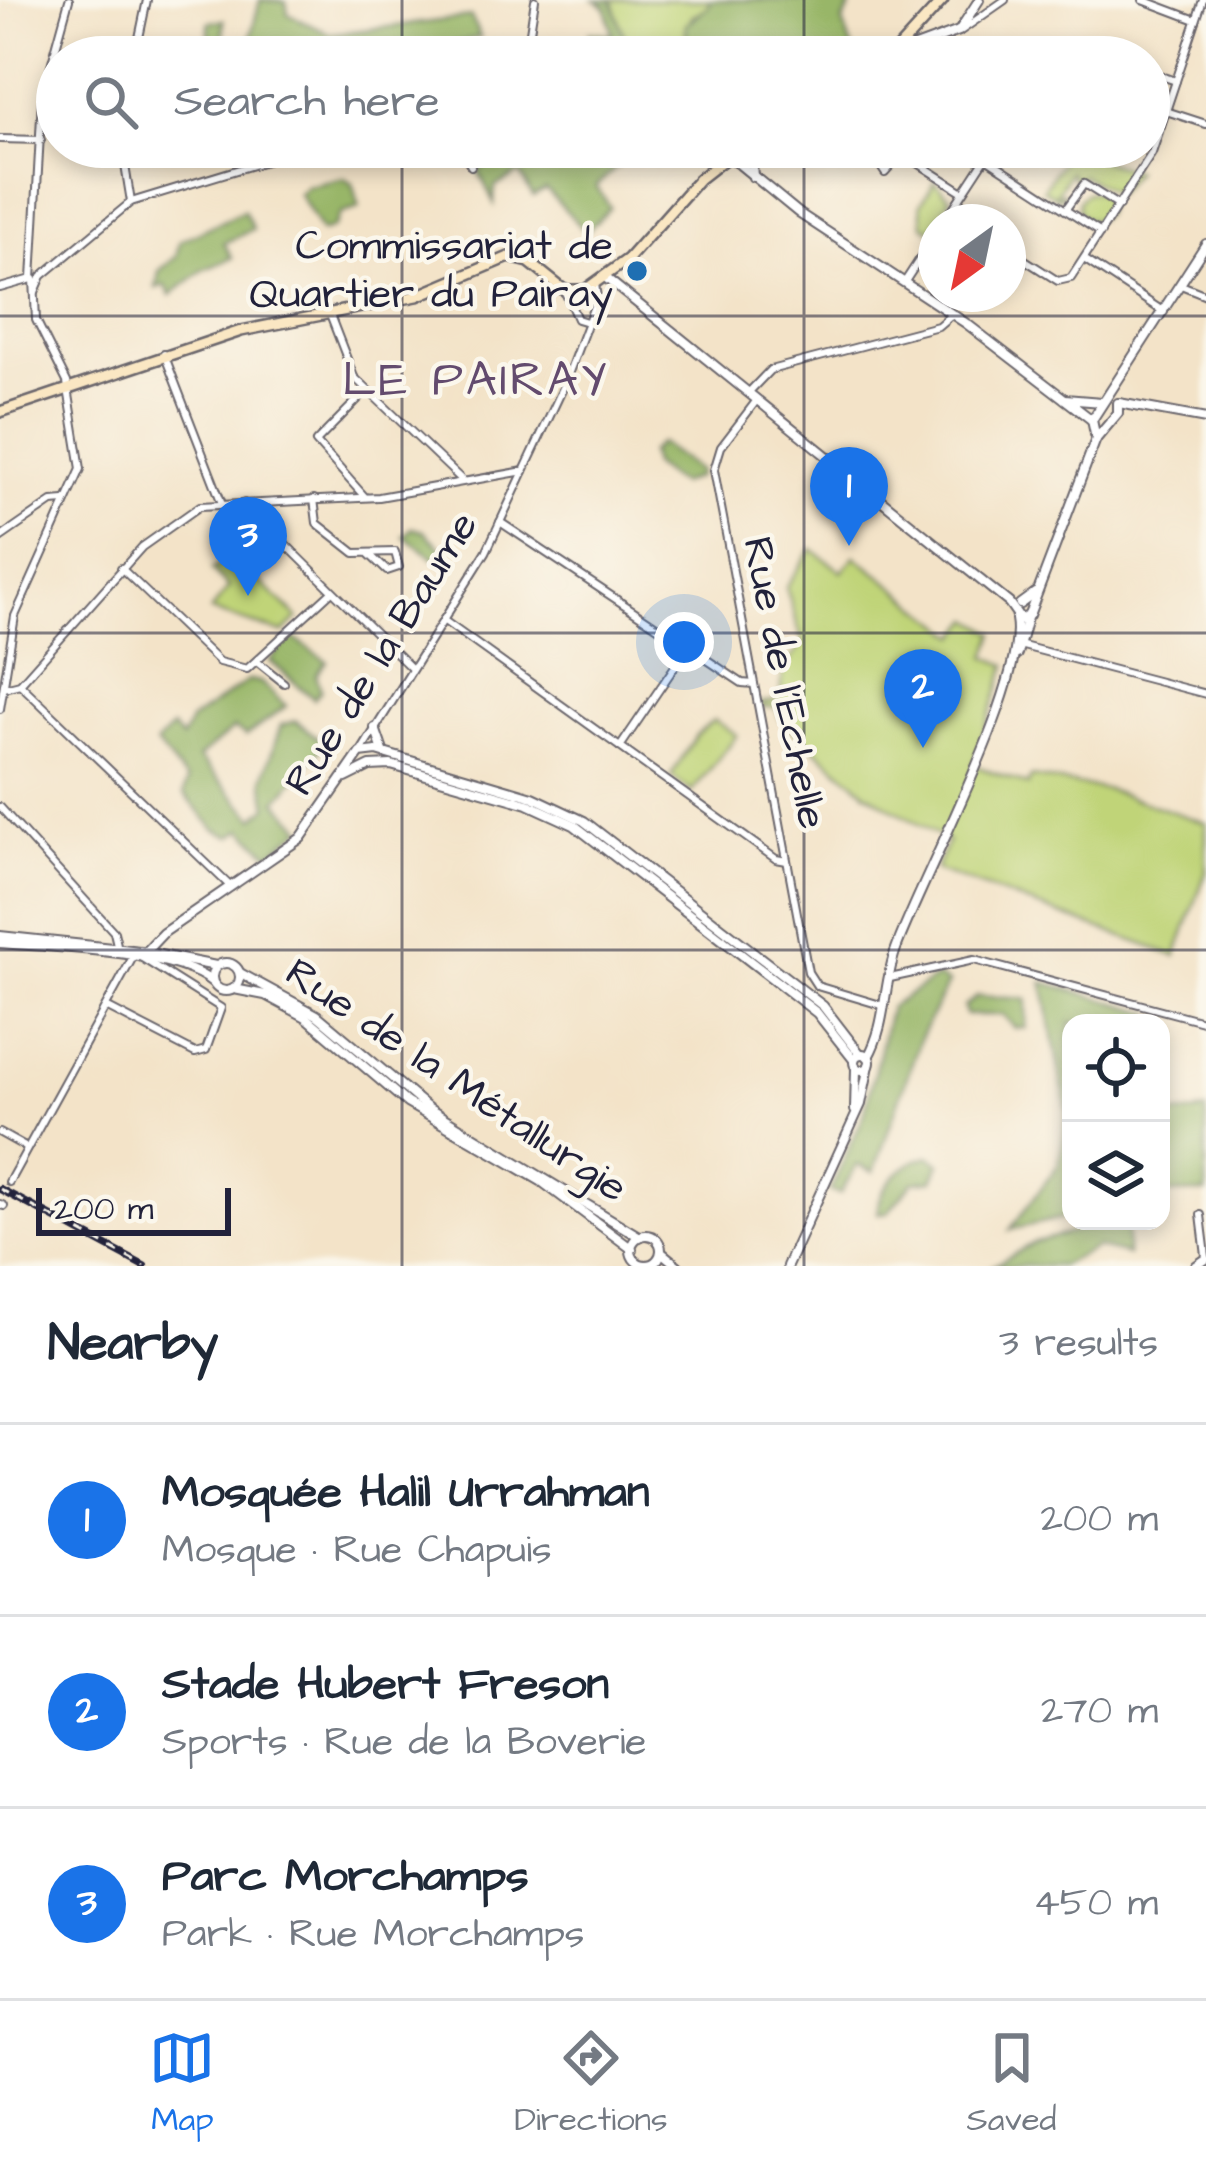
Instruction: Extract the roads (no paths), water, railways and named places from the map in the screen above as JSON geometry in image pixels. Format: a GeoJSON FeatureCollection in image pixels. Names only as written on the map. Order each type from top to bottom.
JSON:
{"type":"FeatureCollection","features":[{"type":"Feature","properties":{"kind":"main road"},"geometry":{"type":"LineString","coordinates":[[918,36],[943,0]]}},
{"type":"Feature","properties":{"kind":"main road"},"geometry":{"type":"LineString","coordinates":[[0,412],[164,354],[329,311],[417,296],[509,257],[529,262],[564,290],[580,292],[600,281],[715,168]]}},
{"type":"Feature","properties":{"kind":"street"},"geometry":{"type":"LineString","coordinates":[[59,36],[69,0]]}},
{"type":"Feature","properties":{"kind":"street"},"geometry":{"type":"LineString","coordinates":[[139,36],[147,0]]}},
{"type":"Feature","properties":{"kind":"street"},"geometry":{"type":"LineString","coordinates":[[530,36],[536,0]]}},
{"type":"Feature","properties":{"kind":"street"},"geometry":{"type":"LineString","coordinates":[[941,36],[984,19],[1005,0]]}},
{"type":"Feature","properties":{"kind":"street"},"geometry":{"type":"LineString","coordinates":[[1144,0],[1196,20]]}},
{"type":"Feature","properties":{"kind":"street"},"geometry":{"type":"LineString","coordinates":[[1170,99],[1203,0]]}},
{"type":"Feature","properties":{"kind":"street"},"geometry":{"type":"LineString","coordinates":[[962,29],[977,5]]}},
{"type":"Feature","properties":{"kind":"street"},"geometry":{"type":"LineString","coordinates":[[977,5],[976,16],[984,19]]}},
{"type":"Feature","properties":{"kind":"street"},"geometry":{"type":"LineString","coordinates":[[1170,79],[1176,81]]}},
{"type":"Feature","properties":{"kind":"street"},"geometry":{"type":"LineString","coordinates":[[1170,112],[1206,124]]}},
{"type":"Feature","properties":{"kind":"street"},"geometry":{"type":"LineString","coordinates":[[0,139],[36,140]]}},
{"type":"Feature","properties":{"kind":"street"},"geometry":{"type":"LineString","coordinates":[[0,709],[15,616],[81,465],[69,391],[38,323],[40,168]]}},
{"type":"Feature","properties":{"kind":"street"},"geometry":{"type":"LineString","coordinates":[[125,168],[131,202]]}},
{"type":"Feature","properties":{"kind":"street"},"geometry":{"type":"LineString","coordinates":[[0,288],[53,266],[131,202],[243,168]]}},
{"type":"Feature","properties":{"kind":"street"},"geometry":{"type":"LineString","coordinates":[[743,168],[952,314],[1093,421],[1110,422],[1141,410]]}},
{"type":"Feature","properties":{"kind":"street"},"geometry":{"type":"LineString","coordinates":[[753,168],[754,178]]}},
{"type":"Feature","properties":{"kind":"street"},"geometry":{"type":"LineString","coordinates":[[925,168],[963,192]]}},
{"type":"Feature","properties":{"kind":"street"},"geometry":{"type":"LineString","coordinates":[[955,204],[979,168]]}},
{"type":"Feature","properties":{"kind":"street"},"geometry":{"type":"LineString","coordinates":[[1001,168],[1101,233]]}},
{"type":"Feature","properties":{"kind":"street"},"geometry":{"type":"LineString","coordinates":[[1026,260],[1061,282],[1084,260],[1139,168]]}},
{"type":"Feature","properties":{"kind":"street"},"geometry":{"type":"LineString","coordinates":[[1065,209],[1084,184],[1119,206]]}},
{"type":"Feature","properties":{"kind":"street"},"geometry":{"type":"LineString","coordinates":[[1093,421],[1111,402],[1180,285],[1202,260],[1206,244]]}},
{"type":"Feature","properties":{"kind":"street"},"geometry":{"type":"LineString","coordinates":[[1084,260],[1164,312]]}},
{"type":"Feature","properties":{"kind":"street"},"geometry":{"type":"LineString","coordinates":[[904,283],[918,262]]}},
{"type":"Feature","properties":{"kind":"street"},"geometry":{"type":"LineString","coordinates":[[600,281],[1028,614]]}},
{"type":"Feature","properties":{"kind":"street","name":"Rue de la Baume"},"geometry":{"type":"LineString","coordinates":[[140,956],[301,838],[361,752],[500,522],[587,322],[600,281]]}},
{"type":"Feature","properties":{"kind":"street"},"geometry":{"type":"LineString","coordinates":[[1180,285],[1206,295]]}},
{"type":"Feature","properties":{"kind":"street"},"geometry":{"type":"LineString","coordinates":[[564,290],[578,319],[587,322]]}},
{"type":"Feature","properties":{"kind":"street"},"geometry":{"type":"LineString","coordinates":[[329,311],[354,377],[463,482]]}},
{"type":"Feature","properties":{"kind":"street"},"geometry":{"type":"LineString","coordinates":[[753,396],[770,370],[938,326],[952,314]]}},
{"type":"Feature","properties":{"kind":"street"},"geometry":{"type":"LineString","coordinates":[[164,354],[221,501]]}},
{"type":"Feature","properties":{"kind":"street"},"geometry":{"type":"LineString","coordinates":[[365,497],[316,442],[367,390]]}},
{"type":"Feature","properties":{"kind":"street","name":"Rue de l'Echelle"},"geometry":{"type":"LineString","coordinates":[[753,396],[714,464],[809,978],[817,986],[884,1006]]}},
{"type":"Feature","properties":{"kind":"street"},"geometry":{"type":"LineString","coordinates":[[1065,399],[1206,419]]}},
{"type":"Feature","properties":{"kind":"street"},"geometry":{"type":"LineString","coordinates":[[1012,659],[1021,648],[1028,614],[1096,439],[1110,422],[1111,402]]}},
{"type":"Feature","properties":{"kind":"street"},"geometry":{"type":"LineString","coordinates":[[1093,421],[1096,439]]}},
{"type":"Feature","properties":{"kind":"street"},"geometry":{"type":"LineString","coordinates":[[4,688],[20,684],[121,568],[179,518],[221,501],[365,497],[524,471]]}},
{"type":"Feature","properties":{"kind":"street"},"geometry":{"type":"LineString","coordinates":[[314,500],[319,525],[352,551],[394,552],[399,567],[387,571],[368,553]]}},
{"type":"Feature","properties":{"kind":"street"},"geometry":{"type":"LineString","coordinates":[[0,538],[52,502],[65,501]]}},
{"type":"Feature","properties":{"kind":"street"},"geometry":{"type":"LineString","coordinates":[[244,501],[412,669]]}},
{"type":"Feature","properties":{"kind":"street"},"geometry":{"type":"LineString","coordinates":[[500,522],[742,683],[754,684]]}},
{"type":"Feature","properties":{"kind":"street"},"geometry":{"type":"LineString","coordinates":[[121,568],[221,664],[247,669],[259,663],[332,591]]}},
{"type":"Feature","properties":{"kind":"street"},"geometry":{"type":"LineString","coordinates":[[1021,648],[1017,610],[1040,587]]}},
{"type":"Feature","properties":{"kind":"street"},"geometry":{"type":"LineString","coordinates":[[443,620],[776,859],[787,861]]}},
{"type":"Feature","properties":{"kind":"street"},"geometry":{"type":"LineString","coordinates":[[787,1266],[861,1104],[861,1061],[884,1006],[896,948],[955,820],[1018,634]]}},
{"type":"Feature","properties":{"kind":"street"},"geometry":{"type":"LineString","coordinates":[[620,747],[688,647]]}},
{"type":"Feature","properties":{"kind":"street"},"geometry":{"type":"LineString","coordinates":[[1021,648],[1206,694]]}},
{"type":"Feature","properties":{"kind":"street"},"geometry":{"type":"LineString","coordinates":[[259,663],[284,683]]}},
{"type":"Feature","properties":{"kind":"street"},"geometry":{"type":"LineString","coordinates":[[20,684],[231,887]]}},
{"type":"Feature","properties":{"kind":"street"},"geometry":{"type":"LineString","coordinates":[[374,728],[384,752]]}},
{"type":"Feature","properties":{"kind":"street"},"geometry":{"type":"LineString","coordinates":[[361,752],[384,752],[533,796],[575,816],[823,1006],[861,1061]]}},
{"type":"Feature","properties":{"kind":"street"},"geometry":{"type":"LineString","coordinates":[[340,782],[370,766],[392,765],[553,814],[601,843],[809,1006],[861,1061]]}},
{"type":"Feature","properties":{"kind":"street"},"geometry":{"type":"LineString","coordinates":[[0,807],[114,932],[118,949]]}},
{"type":"Feature","properties":{"kind":"street"},"geometry":{"type":"LineString","coordinates":[[0,940],[118,949],[140,956],[219,1006],[200,1054],[106,1007]]}},
{"type":"Feature","properties":{"kind":"street"},"geometry":{"type":"LineString","coordinates":[[0,940],[140,956]]}},
{"type":"Feature","properties":{"kind":"street"},"geometry":{"type":"LineString","coordinates":[[9,1182],[106,1007],[140,956]]}},
{"type":"Feature","properties":{"kind":"street","name":"Rue de la Métallurgie"},"geometry":{"type":"LineString","coordinates":[[140,956],[216,967],[230,963],[317,1015],[413,1098],[640,1237],[657,1239],[658,1265],[636,1261],[632,1249],[541,1181],[407,1103],[297,1012],[257,992],[219,990],[200,973],[140,956]]}},
{"type":"Feature","properties":{"kind":"street"},"geometry":{"type":"LineString","coordinates":[[890,978],[974,960],[1206,1022]]}},
{"type":"Feature","properties":{"kind":"street"},"geometry":{"type":"LineString","coordinates":[[212,982],[216,967]]}},
{"type":"Feature","properties":{"kind":"street","name":"Rue de la Métallurgie"},"geometry":{"type":"LineString","coordinates":[[234,989],[240,973]]}},
{"type":"Feature","properties":{"kind":"street"},"geometry":{"type":"LineString","coordinates":[[803,991],[809,1006]]}},
{"type":"Feature","properties":{"kind":"street"},"geometry":{"type":"LineString","coordinates":[[809,1006],[823,1006]]}},
{"type":"Feature","properties":{"kind":"street"},"geometry":{"type":"LineString","coordinates":[[0,1133],[27,1148]]}},
{"type":"Feature","properties":{"kind":"street"},"geometry":{"type":"LineString","coordinates":[[1196,1266],[1206,1258],[1201,1215]]}},
{"type":"Feature","properties":{"kind":"street","name":"Rue de la Métallurgie"},"geometry":{"type":"LineString","coordinates":[[632,1249],[640,1237]]}},
{"type":"Feature","properties":{"kind":"street","name":"Rue de la Métallurgie"},"geometry":{"type":"LineString","coordinates":[[661,1252],[678,1266]]}},
{"type":"Feature","properties":{"kind":"railway"},"geometry":{"type":"LineString","coordinates":[[0,1189],[144,1266]]}},
{"type":"Feature","properties":{"kind":"place","name":"Commissariat de Quartier du Pairay"},"geometry":{"type":"Point","coordinates":[637,271]}},
{"type":"Feature","properties":{"kind":"place","name":"Mosquée Halil Urrahman"},"geometry":{"type":"Point","coordinates":[849,546]}},
{"type":"Feature","properties":{"kind":"place","name":"Parc Morchamps"},"geometry":{"type":"Point","coordinates":[248,596]}},
{"type":"Feature","properties":{"kind":"place","name":"Stade Hubert Freson"},"geometry":{"type":"Point","coordinates":[923,748]}},
{"type":"Feature","properties":{"kind":"district","name":"LE PAIRAY"},"geometry":{"type":"Point","coordinates":[476,381]}}]}
